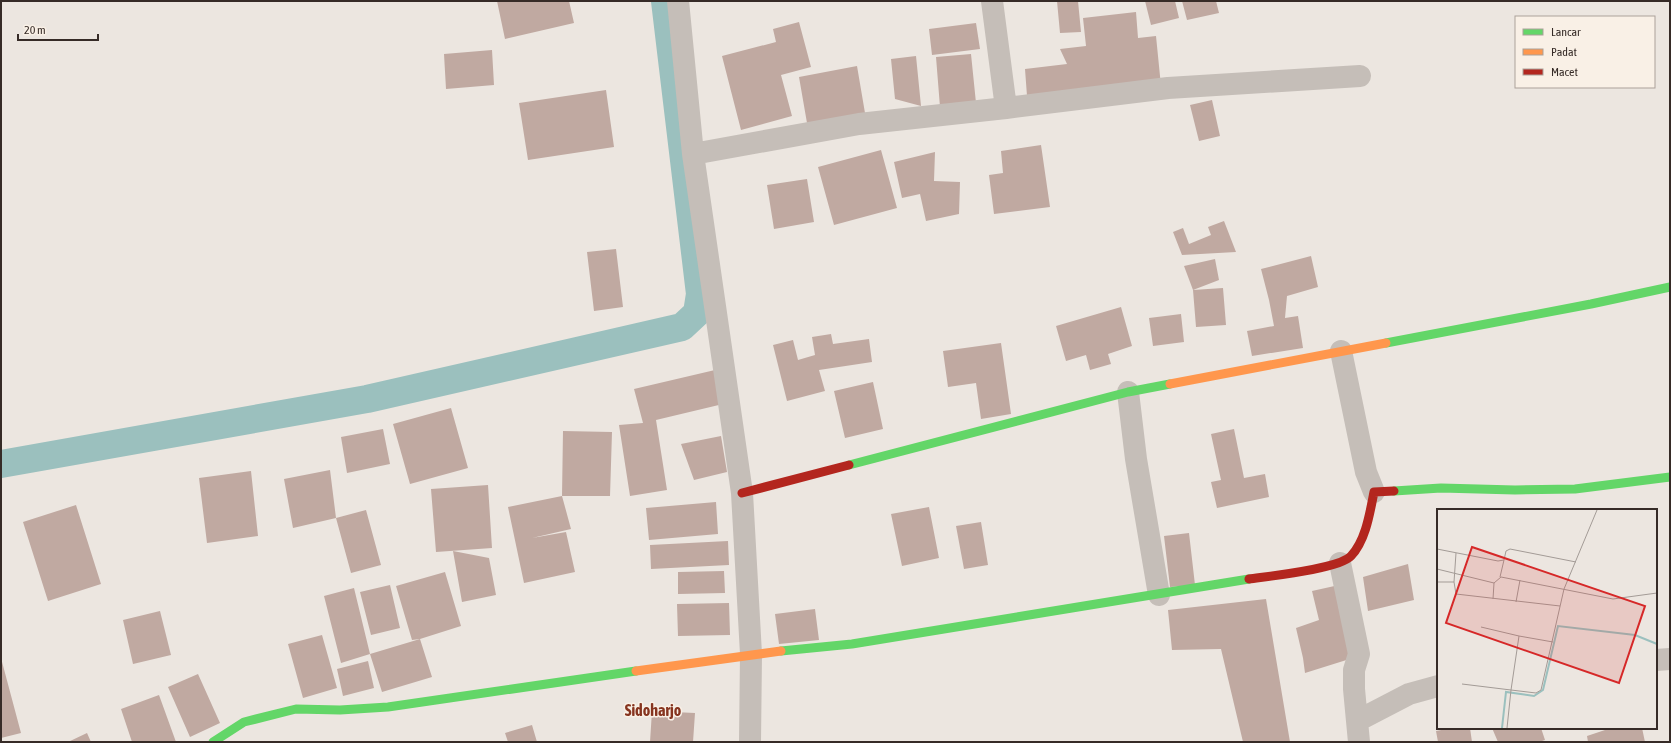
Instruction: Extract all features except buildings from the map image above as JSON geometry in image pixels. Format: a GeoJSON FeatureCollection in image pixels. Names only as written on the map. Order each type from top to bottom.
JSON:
{"type":"FeatureCollection","features":[{"type":"Feature","properties":{"kind":"street"},"geometry":{"type":"LineString","coordinates":[[678,1],[693,154],[742,494],[751,654],[750,742]]}},
{"type":"Feature","properties":{"kind":"street"},"geometry":{"type":"LineString","coordinates":[[992,1],[1006,108]]}},
{"type":"Feature","properties":{"kind":"street"},"geometry":{"type":"LineString","coordinates":[[693,154],[859,124],[1168,88],[1360,76]]}},
{"type":"Feature","properties":{"kind":"street"},"geometry":{"type":"LineString","coordinates":[[742,494],[1128,392],[1591,304],[1670,287]]}},
{"type":"Feature","properties":{"kind":"street"},"geometry":{"type":"LineString","coordinates":[[213,742],[244,722],[296,709],[340,710],[388,707],[751,654],[852,644],[1159,595],[1340,563],[1347,560],[1360,542],[1372,504],[1374,492],[1366,472],[1341,351]]}},
{"type":"Feature","properties":{"kind":"street"},"geometry":{"type":"LineString","coordinates":[[1128,392],[1136,459],[1159,595]]}},
{"type":"Feature","properties":{"kind":"street"},"geometry":{"type":"LineString","coordinates":[[1374,492],[1441,488],[1515,490],[1574,488],[1670,477]]}},
{"type":"Feature","properties":{"kind":"street"},"geometry":{"type":"LineString","coordinates":[[1340,563],[1359,654],[1354,670],[1354,689],[1359,742]]}},
{"type":"Feature","properties":{"kind":"street"},"geometry":{"type":"LineString","coordinates":[[1657,660],[1670,658]]}},
{"type":"Feature","properties":{"kind":"street"},"geometry":{"type":"LineString","coordinates":[[1357,721],[1409,694],[1437,686]]}},
{"type":"Feature","properties":{"kind":"waterway"},"geometry":{"type":"LineString","coordinates":[[1,464],[367,399],[682,327],[697,313],[700,294],[665,1]]}},
{"type":"Feature","properties":{"kind":"traffic: fast"},"geometry":{"type":"LineString","coordinates":[[1386,343],[1591,304],[1670,287]]}},
{"type":"Feature","properties":{"kind":"traffic: fast"},"geometry":{"type":"LineString","coordinates":[[849,465],[1128,392],[1170,384]]}},
{"type":"Feature","properties":{"kind":"traffic: fast"},"geometry":{"type":"LineString","coordinates":[[1394,491],[1441,488],[1515,490],[1575,489],[1670,477]]}},
{"type":"Feature","properties":{"kind":"traffic: fast"},"geometry":{"type":"LineString","coordinates":[[781,651],[852,644],[1249,579]]}},
{"type":"Feature","properties":{"kind":"traffic: fast"},"geometry":{"type":"LineString","coordinates":[[213,742],[244,722],[296,709],[340,710],[388,707],[636,671]]}},
{"type":"Feature","properties":{"kind":"traffic: slow"},"geometry":{"type":"LineString","coordinates":[[1170,384],[1386,343]]}},
{"type":"Feature","properties":{"kind":"traffic: slow"},"geometry":{"type":"LineString","coordinates":[[636,671],[781,651]]}},
{"type":"Feature","properties":{"kind":"traffic: jam"},"geometry":{"type":"LineString","coordinates":[[742,493],[849,465]]}},
{"type":"Feature","properties":{"kind":"traffic: jam"},"geometry":{"type":"LineString","coordinates":[[1249,579],[1319,568],[1344,561],[1351,556],[1364,534],[1374,492],[1394,491]]}},
{"type":"Feature","properties":{"kind":"district","name":"Sidoharjo"},"geometry":{"type":"Point","coordinates":[653,710]}}]}
